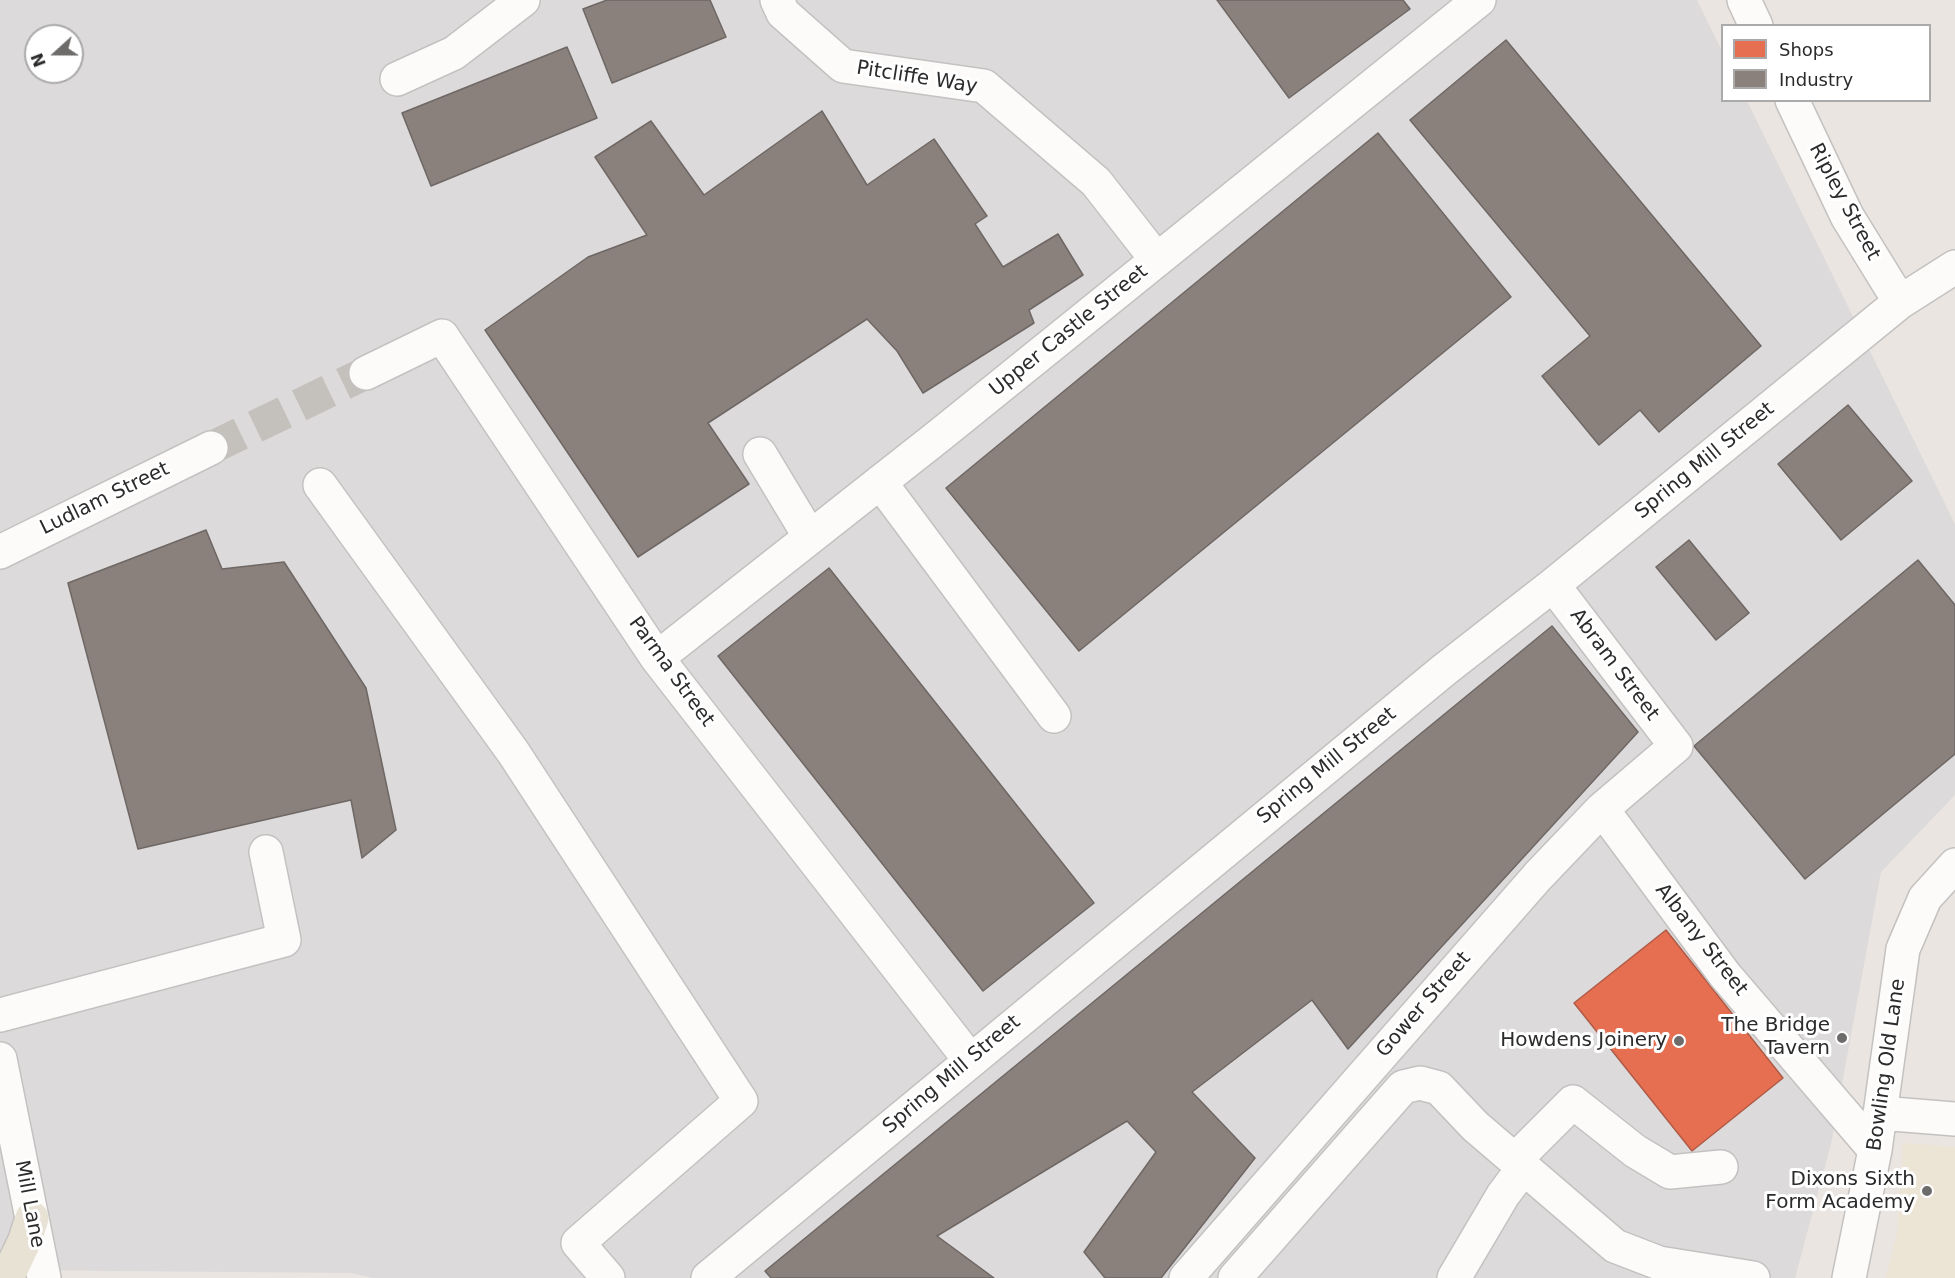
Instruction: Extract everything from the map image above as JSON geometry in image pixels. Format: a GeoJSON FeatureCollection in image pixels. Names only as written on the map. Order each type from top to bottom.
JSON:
{"type":"FeatureCollection","features":[{"type":"Feature","properties":{"kind":"main road"},"geometry":{"type":"LineString","coordinates":[[7,1278],[25,1240],[32,1218]]}},
{"type":"Feature","properties":{"kind":"street"},"geometry":{"type":"LineString","coordinates":[[397,79],[454,53],[523,0]]}},
{"type":"Feature","properties":{"kind":"street","name":"Pitcliffe Way"},"geometry":{"type":"LineString","coordinates":[[777,0],[783,13],[843,66],[984,86],[1096,182],[1157,260]]}},
{"type":"Feature","properties":{"kind":"street","name":"Upper Castle Street"},"geometry":{"type":"LineString","coordinates":[[657,658],[880,482],[1479,0]]}},
{"type":"Feature","properties":{"kind":"street"},"geometry":{"type":"LineString","coordinates":[[1744,0],[1755,24]]}},
{"type":"Feature","properties":{"kind":"street","name":"Ripley Street"},"geometry":{"type":"LineString","coordinates":[[1793,102],[1847,216],[1900,302]]}},
{"type":"Feature","properties":{"kind":"street","name":"Spring Mill Street"},"geometry":{"type":"LineString","coordinates":[[708,1278],[1444,670],[1553,585],[1900,302],[1955,267]]}},
{"type":"Feature","properties":{"kind":"street","name":"Parma Street"},"geometry":{"type":"LineString","coordinates":[[366,373],[442,336],[657,658],[970,1060]]}},
{"type":"Feature","properties":{"kind":"street","name":"Ludlam Street"},"geometry":{"type":"LineString","coordinates":[[0,552],[212,448]]}},
{"type":"Feature","properties":{"kind":"street"},"geometry":{"type":"LineString","coordinates":[[760,454],[810,537]]}},
{"type":"Feature","properties":{"kind":"street"},"geometry":{"type":"LineString","coordinates":[[880,482],[1054,716]]}},
{"type":"Feature","properties":{"kind":"street"},"geometry":{"type":"LineString","coordinates":[[320,485],[513,752],[741,1101],[578,1243],[608,1278]]}},
{"type":"Feature","properties":{"kind":"street","name":"Abram Street"},"geometry":{"type":"LineString","coordinates":[[1553,585],[1676,746]]}},
{"type":"Feature","properties":{"kind":"street","name":"Gower Street"},"geometry":{"type":"LineString","coordinates":[[1186,1278],[1523,893],[1602,809],[1676,746]]}},
{"type":"Feature","properties":{"kind":"street","name":"Albany Street"},"geometry":{"type":"LineString","coordinates":[[1602,809],[1725,975],[1875,1150]]}},
{"type":"Feature","properties":{"kind":"street"},"geometry":{"type":"LineString","coordinates":[[0,1015],[284,940],[266,852]]}},
{"type":"Feature","properties":{"kind":"street","name":"Bowling Old Lane"},"geometry":{"type":"LineString","coordinates":[[1849,1278],[1875,1150],[1903,949],[1925,898],[1955,865]]}},
{"type":"Feature","properties":{"kind":"street","name":"Mill Lane"},"geometry":{"type":"LineString","coordinates":[[0,1059],[44,1278]]}},
{"type":"Feature","properties":{"kind":"street"},"geometry":{"type":"LineString","coordinates":[[1235,1278],[1403,1087],[1420,1083],[1439,1088],[1519,1164],[1615,1246],[1659,1263],[1673,1272],[1754,1278]]}},
{"type":"Feature","properties":{"kind":"street"},"geometry":{"type":"LineString","coordinates":[[1454,1278],[1519,1164],[1573,1102],[1635,1151],[1670,1172],[1721,1167]]}},
{"type":"Feature","properties":{"kind":"street"},"geometry":{"type":"LineString","coordinates":[[1881,1113],[1955,1119]]}},
{"type":"Feature","properties":{"kind":"shaded area"},"geometry":{"type":"Polygon","coordinates":[[[0,0],[1697,0],[1721,49],[1721,102],[1747,102],[1955,524],[1955,795],[1881,872],[1831,1144],[1795,1278],[373,1278],[350,1273],[0,1270],[0,0]]]}},
{"type":"Feature","properties":{"kind":"shaded area","name":"Dixons Sixth Form Academy"},"geometry":{"type":"Polygon","coordinates":[[[1903,1143],[1955,1147],[1955,1278],[1886,1278],[1897,1234],[1903,1143]]]}},
{"type":"Feature","properties":{"kind":"building: Shops","name":"Howdens Joinery"},"geometry":{"type":"Polygon","coordinates":[[[1666,930],[1783,1078],[1692,1151],[1574,1003],[1666,930]]]}},
{"type":"Feature","properties":{"kind":"building: Industry"},"geometry":{"type":"Polygon","coordinates":[[[607,0],[710,0],[726,37],[612,83],[583,9],[607,0]]]}},
{"type":"Feature","properties":{"kind":"building: Industry"},"geometry":{"type":"Polygon","coordinates":[[[1217,0],[1403,0],[1410,9],[1289,98],[1217,0]]]}},
{"type":"Feature","properties":{"kind":"building: Industry"},"geometry":{"type":"Polygon","coordinates":[[[1506,40],[1761,346],[1659,432],[1640,410],[1599,445],[1542,376],[1590,336],[1410,120],[1506,40]]]}},
{"type":"Feature","properties":{"kind":"building: Industry"},"geometry":{"type":"Polygon","coordinates":[[[567,47],[597,118],[431,186],[402,113],[567,47]]]}},
{"type":"Feature","properties":{"kind":"building: Industry"},"geometry":{"type":"Polygon","coordinates":[[[822,111],[867,185],[934,139],[987,216],[975,224],[1003,267],[1058,234],[1083,275],[1029,310],[1034,323],[923,393],[897,351],[867,319],[708,423],[749,484],[638,557],[485,330],[588,257],[647,235],[595,157],[651,121],[704,195],[822,111]]]}},
{"type":"Feature","properties":{"kind":"building: Industry"},"geometry":{"type":"Polygon","coordinates":[[[1378,133],[1511,297],[1079,651],[946,488],[1378,133]]]}},
{"type":"Feature","properties":{"kind":"building: Industry"},"geometry":{"type":"Polygon","coordinates":[[[1848,405],[1912,481],[1841,540],[1778,464],[1848,405]]]}},
{"type":"Feature","properties":{"kind":"building: Industry"},"geometry":{"type":"Polygon","coordinates":[[[206,530],[222,569],[284,562],[366,688],[396,830],[362,858],[351,800],[138,849],[68,583],[206,530]]]}},
{"type":"Feature","properties":{"kind":"building: Industry"},"geometry":{"type":"Polygon","coordinates":[[[1689,540],[1749,613],[1716,640],[1656,567],[1689,540]]]}},
{"type":"Feature","properties":{"kind":"building: Industry"},"geometry":{"type":"Polygon","coordinates":[[[1918,560],[1955,605],[1955,754],[1805,879],[1694,746],[1918,560]]]}},
{"type":"Feature","properties":{"kind":"building: Industry"},"geometry":{"type":"Polygon","coordinates":[[[829,568],[1094,903],[983,991],[718,656],[829,568]]]}},
{"type":"Feature","properties":{"kind":"building: Industry"},"geometry":{"type":"Polygon","coordinates":[[[1552,626],[1638,732],[1348,1049],[1312,1000],[1192,1092],[1255,1158],[1161,1278],[1105,1278],[1084,1252],[1156,1152],[1127,1121],[937,1236],[994,1278],[771,1278],[765,1271],[1552,626]]]}},
{"type":"Feature","properties":{"kind":"tunnel"},"geometry":{"type":"LineString","coordinates":[[211,448],[366,373]]}},
{"type":"Feature","properties":{"kind":"place","name":"The Bridge Tavern"},"geometry":{"type":"Point","coordinates":[1842,1038]}},
{"type":"Feature","properties":{"kind":"place","name":"Howdens Joinery"},"geometry":{"type":"Point","coordinates":[1679,1041]}},
{"type":"Feature","properties":{"kind":"place","name":"Dixons Sixth Form Academy"},"geometry":{"type":"Point","coordinates":[1927,1191]}}]}
